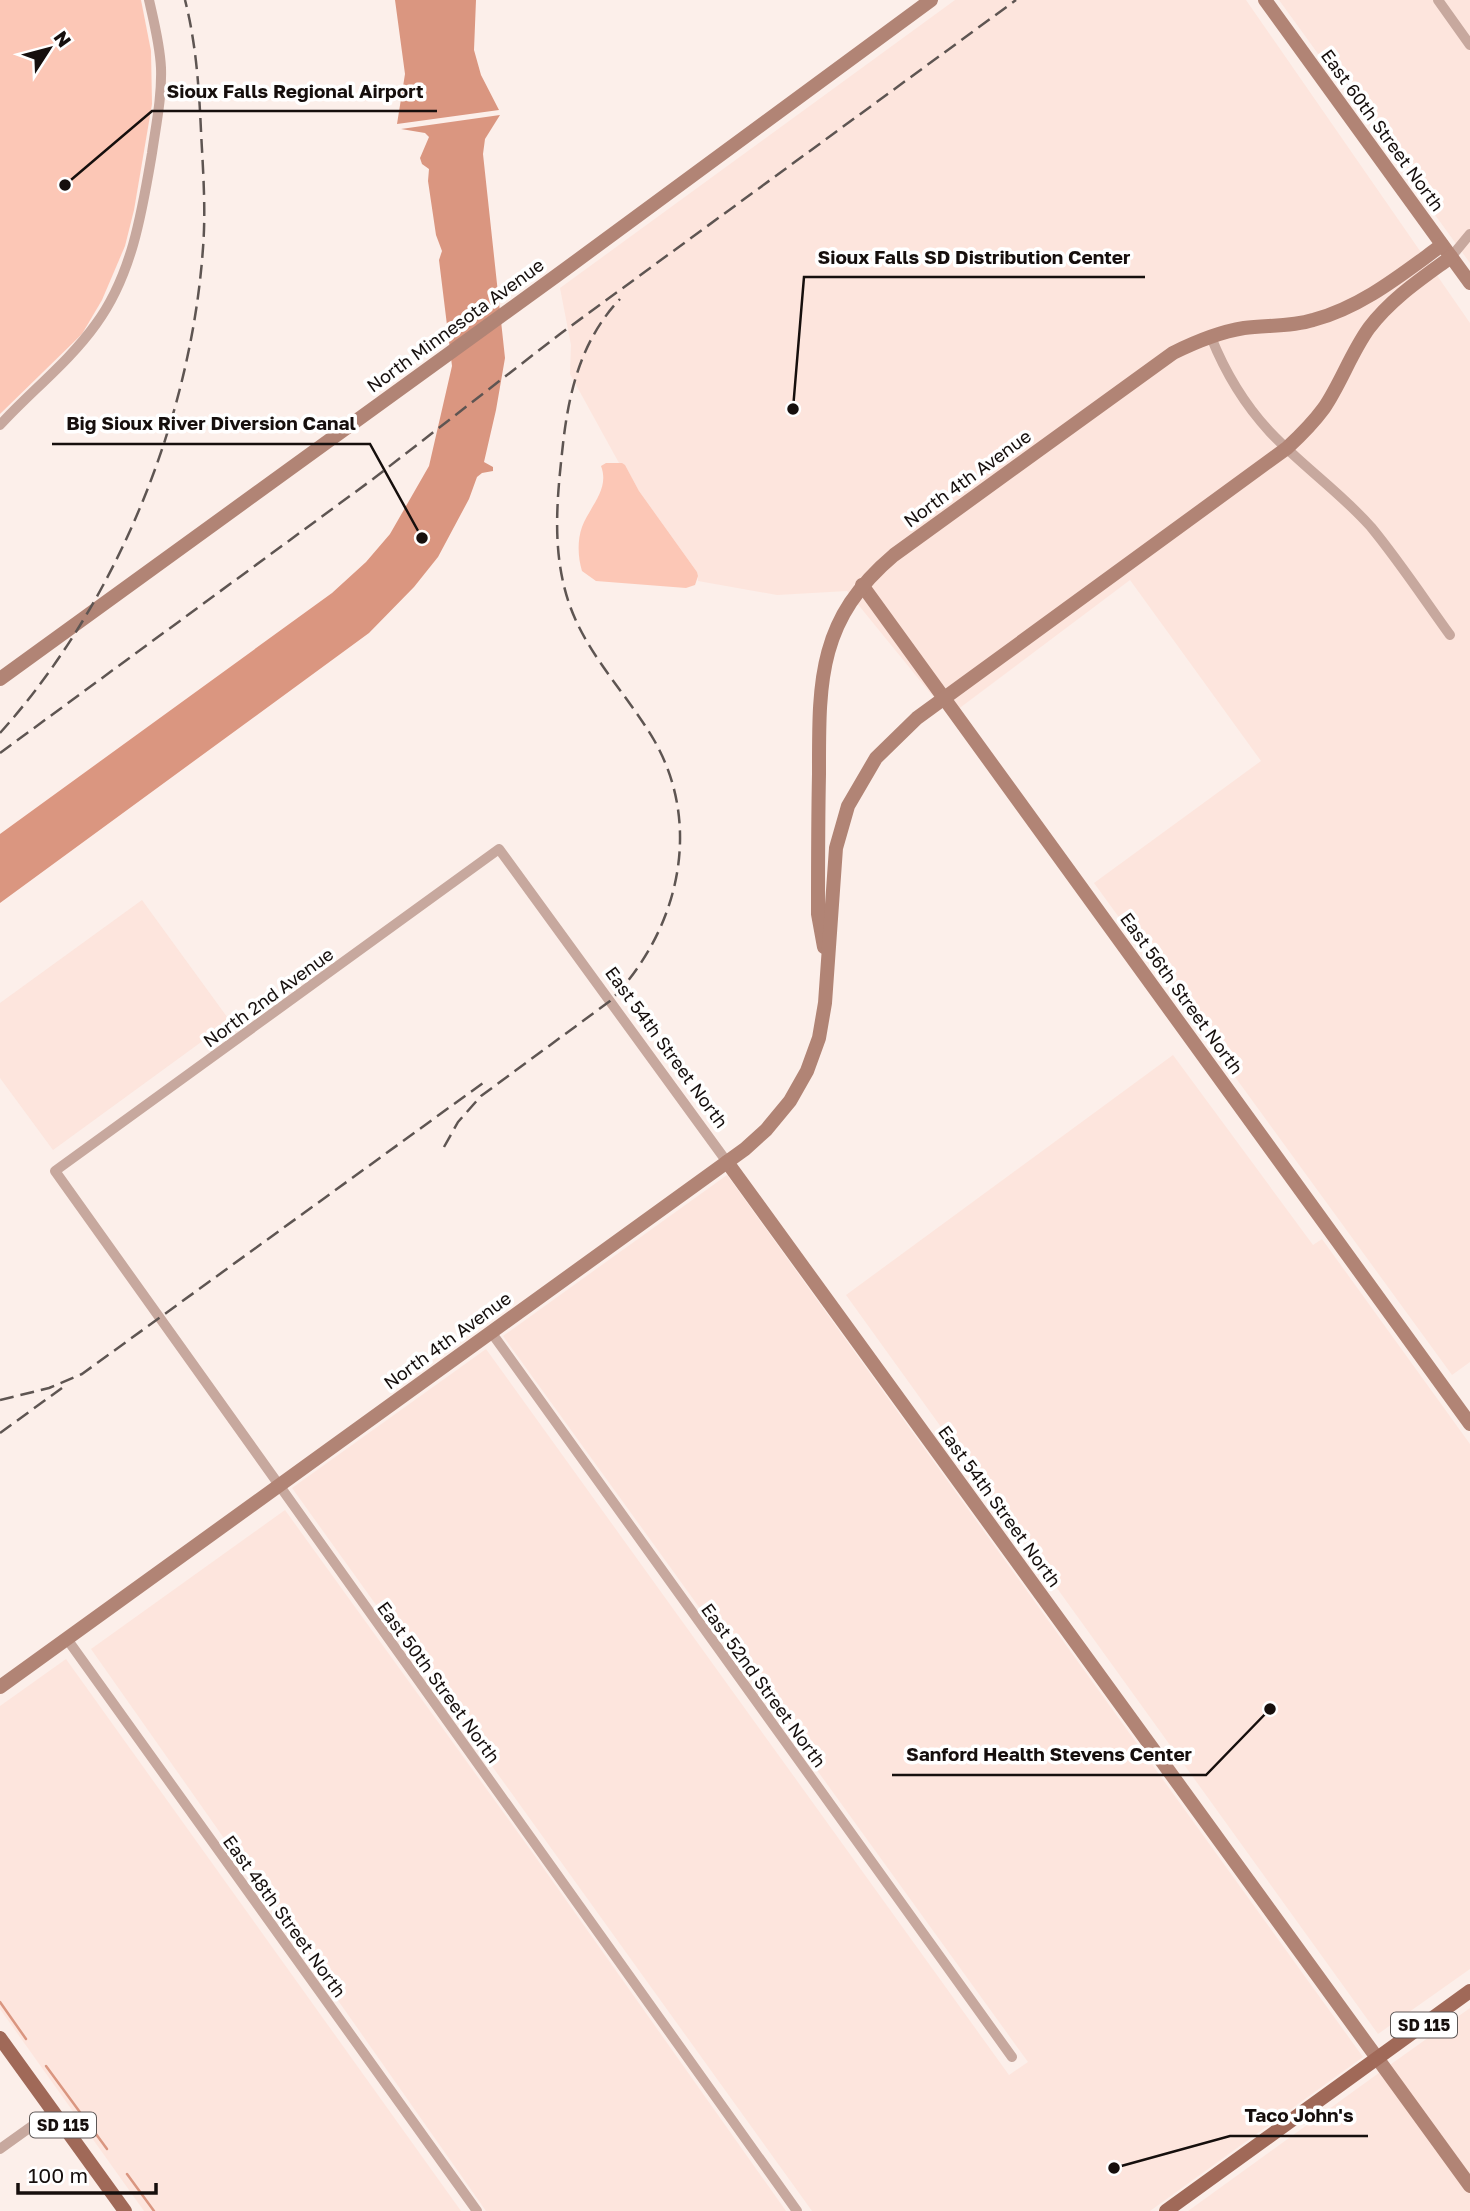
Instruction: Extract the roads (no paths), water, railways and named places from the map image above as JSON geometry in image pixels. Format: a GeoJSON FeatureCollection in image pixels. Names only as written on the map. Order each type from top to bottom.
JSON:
{"type":"FeatureCollection","features":[{"type":"Feature","properties":{"kind":"main road","name":"SD 115"},"geometry":{"type":"LineString","coordinates":[[1166,2211],[1470,1991]]}},
{"type":"Feature","properties":{"kind":"main road","name":"SD 115"},"geometry":{"type":"LineString","coordinates":[[0,2038],[125,2211]]}},
{"type":"Feature","properties":{"kind":"street"},"geometry":{"type":"LineString","coordinates":[[0,425],[85,339],[107,307],[127,262],[142,206],[159,108],[161,68],[149,0]]}},
{"type":"Feature","properties":{"kind":"street","name":"North Minnesota Avenue"},"geometry":{"type":"LineString","coordinates":[[0,679],[931,0]]}},
{"type":"Feature","properties":{"kind":"street","name":"East 60th Street North"},"geometry":{"type":"LineString","coordinates":[[1265,0],[1470,283]]}},
{"type":"Feature","properties":{"kind":"street"},"geometry":{"type":"LineString","coordinates":[[1438,0],[1470,45]]}},
{"type":"Feature","properties":{"kind":"street"},"geometry":{"type":"LineString","coordinates":[[1447,251],[1469,235]]}},
{"type":"Feature","properties":{"kind":"street","name":"North 4th Avenue"},"geometry":{"type":"LineString","coordinates":[[826,962],[818,914],[821,682],[835,632],[862,585],[894,555],[1154,366],[1194,342],[1245,328],[1302,323],[1344,310],[1447,251]]}},
{"type":"Feature","properties":{"kind":"street","name":"North 4th Avenue"},"geometry":{"type":"LineString","coordinates":[[0,1687],[727,1162],[766,1130],[790,1101],[807,1071],[822,1022],[836,848],[850,803],[866,772],[888,744],[917,718],[1287,448],[1311,425],[1324,407],[1359,343],[1380,315],[1447,251]]}},
{"type":"Feature","properties":{"kind":"street"},"geometry":{"type":"LineString","coordinates":[[1211,337],[1236,387],[1269,431],[1343,498],[1371,528],[1450,635]]}},
{"type":"Feature","properties":{"kind":"street","name":"East 56th Street North"},"geometry":{"type":"LineString","coordinates":[[862,585],[1470,1424]]}},
{"type":"Feature","properties":{"kind":"street","name":"East 54th Street North"},"geometry":{"type":"LineString","coordinates":[[499,849],[1470,2186]]}},
{"type":"Feature","properties":{"kind":"street","name":"North 2nd Avenue"},"geometry":{"type":"LineString","coordinates":[[55,1171],[499,849]]}},
{"type":"Feature","properties":{"kind":"street","name":"East 50th Street North"},"geometry":{"type":"LineString","coordinates":[[55,1171],[797,2211]]}},
{"type":"Feature","properties":{"kind":"street","name":"East 52nd Street North"},"geometry":{"type":"LineString","coordinates":[[491,1332],[1012,2057]]}},
{"type":"Feature","properties":{"kind":"street","name":"East 48th Street North"},"geometry":{"type":"LineString","coordinates":[[67,1639],[477,2211]]}},
{"type":"Feature","properties":{"kind":"street"},"geometry":{"type":"LineString","coordinates":[[0,2149],[53,2111]]}},
{"type":"Feature","properties":{"kind":"waterway"},"geometry":{"type":"LineString","coordinates":[[0,2002],[26,2039]]}},
{"type":"Feature","properties":{"kind":"waterway"},"geometry":{"type":"LineString","coordinates":[[46,2066],[107,2149]]}},
{"type":"Feature","properties":{"kind":"waterway"},"geometry":{"type":"LineString","coordinates":[[127,2174],[154,2211]]}},
{"type":"Feature","properties":{"kind":"railway"},"geometry":{"type":"LineString","coordinates":[[0,733],[42,682],[79,627],[112,568],[140,507],[164,443],[183,378],[196,313],[204,219],[198,82],[185,0]]}},
{"type":"Feature","properties":{"kind":"railway"},"geometry":{"type":"LineString","coordinates":[[0,753],[373,479],[560,334],[1016,0]]}},
{"type":"Feature","properties":{"kind":"railway"},"geometry":{"type":"LineString","coordinates":[[444,1147],[458,1122],[481,1096],[610,1001],[633,974],[653,943],[667,911],[676,877],[680,843],[678,808],[669,773],[654,740],[597,658],[578,624],[564,586],[558,546],[561,464],[569,404],[587,348],[607,314],[620,299]]}},
{"type":"Feature","properties":{"kind":"railway"},"geometry":{"type":"LineString","coordinates":[[0,1400],[49,1388],[82,1374],[483,1083]]}},
{"type":"Feature","properties":{"kind":"railway"},"geometry":{"type":"LineString","coordinates":[[0,1433],[62,1388]]}},
{"type":"Feature","properties":{"kind":"place","name":"Sioux Falls Regional Airport"},"geometry":{"type":"Point","coordinates":[65,185]}},
{"type":"Feature","properties":{"kind":"place","name":"Sioux Falls SD Distribution Center"},"geometry":{"type":"Point","coordinates":[793,409]}},
{"type":"Feature","properties":{"kind":"place","name":"Big Sioux River Diversion Canal"},"geometry":{"type":"Point","coordinates":[422,538]}},
{"type":"Feature","properties":{"kind":"place","name":"Sanford Health Stevens Center"},"geometry":{"type":"Point","coordinates":[1270,1709]}},
{"type":"Feature","properties":{"kind":"place","name":"Taco John's"},"geometry":{"type":"Point","coordinates":[1114,2168]}}]}
